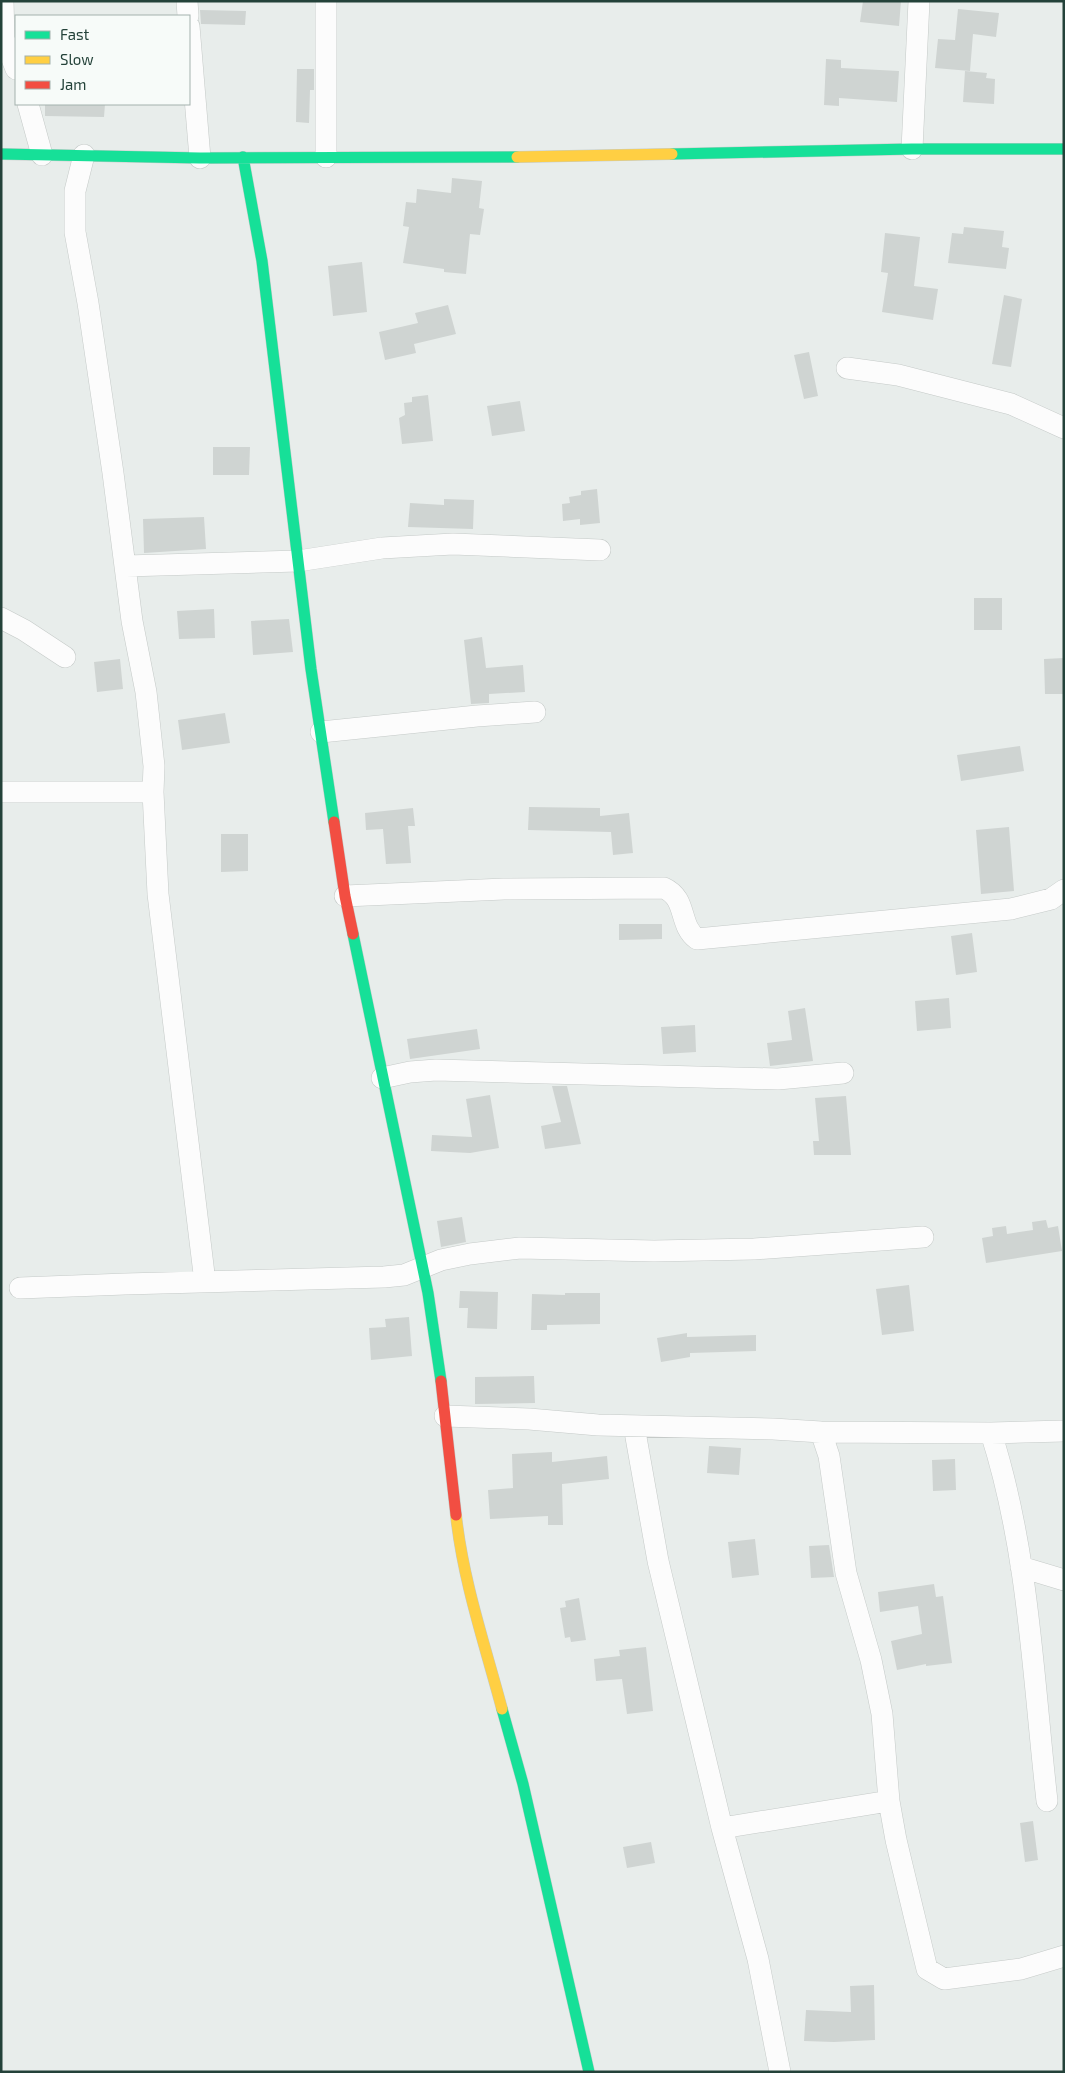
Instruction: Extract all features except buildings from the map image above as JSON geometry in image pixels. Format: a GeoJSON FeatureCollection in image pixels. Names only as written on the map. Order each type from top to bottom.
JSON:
{"type":"FeatureCollection","features":[{"type":"Feature","properties":{"kind":"street"},"geometry":{"type":"LineString","coordinates":[[3,1],[4,38],[15,66]]}},
{"type":"Feature","properties":{"kind":"street"},"geometry":{"type":"LineString","coordinates":[[186,1],[188,15]]}},
{"type":"Feature","properties":{"kind":"street"},"geometry":{"type":"LineString","coordinates":[[326,1],[326,157]]}},
{"type":"Feature","properties":{"kind":"street"},"geometry":{"type":"LineString","coordinates":[[912,149],[919,1]]}},
{"type":"Feature","properties":{"kind":"street"},"geometry":{"type":"LineString","coordinates":[[190,38],[200,158]]}},
{"type":"Feature","properties":{"kind":"street"},"geometry":{"type":"LineString","coordinates":[[28,105],[42,155]]}},
{"type":"Feature","properties":{"kind":"street"},"geometry":{"type":"LineString","coordinates":[[1,154],[200,158],[503,157],[912,149],[1064,149]]}},
{"type":"Feature","properties":{"kind":"street"},"geometry":{"type":"LineString","coordinates":[[84,155],[75,191],[75,232],[91,322],[126,566],[132,621],[148,711],[154,766],[153,792],[158,894],[205,1282]]}},
{"type":"Feature","properties":{"kind":"street"},"geometry":{"type":"LineString","coordinates":[[243,157],[262,261],[298,561],[345,896],[423,1268],[437,1347],[458,1534],[470,1594],[524,1784],[589,2072]]}},
{"type":"Feature","properties":{"kind":"street"},"geometry":{"type":"LineString","coordinates":[[847,368],[898,375],[1011,404],[1064,428]]}},
{"type":"Feature","properties":{"kind":"street"},"geometry":{"type":"LineString","coordinates":[[126,566],[298,561],[382,548],[452,544],[600,550]]}},
{"type":"Feature","properties":{"kind":"street"},"geometry":{"type":"LineString","coordinates":[[1,618],[66,656]]}},
{"type":"Feature","properties":{"kind":"street"},"geometry":{"type":"LineString","coordinates":[[321,732],[459,717],[535,712]]}},
{"type":"Feature","properties":{"kind":"street"},"geometry":{"type":"LineString","coordinates":[[1,792],[153,792]]}},
{"type":"Feature","properties":{"kind":"street"},"geometry":{"type":"LineString","coordinates":[[345,896],[504,889],[664,888],[678,899],[689,933],[697,939],[1011,909],[1051,899],[1064,890]]}},
{"type":"Feature","properties":{"kind":"street"},"geometry":{"type":"LineString","coordinates":[[382,1078],[410,1072],[436,1070],[778,1079],[843,1073]]}},
{"type":"Feature","properties":{"kind":"street"},"geometry":{"type":"LineString","coordinates":[[20,1288],[384,1277],[404,1275],[441,1260],[470,1254],[520,1248],[654,1251],[754,1249],[923,1237]]}},
{"type":"Feature","properties":{"kind":"street"},"geometry":{"type":"LineString","coordinates":[[445,1416],[634,1426],[821,1432],[991,1434],[1064,1431]]}},
{"type":"Feature","properties":{"kind":"street"},"geometry":{"type":"LineString","coordinates":[[634,1426],[658,1561],[722,1828],[758,1959],[780,2072]]}},
{"type":"Feature","properties":{"kind":"street"},"geometry":{"type":"LineString","coordinates":[[821,1432],[828,1456],[846,1573],[871,1660],[882,1714],[889,1801],[910,1901],[927,1969],[944,1979],[1021,1969],[1064,1956]]}},
{"type":"Feature","properties":{"kind":"street"},"geometry":{"type":"LineString","coordinates":[[991,1434],[1008,1495],[1030,1617],[1036,1704],[1047,1801]]}},
{"type":"Feature","properties":{"kind":"street"},"geometry":{"type":"LineString","coordinates":[[1021,1567],[1064,1580]]}},
{"type":"Feature","properties":{"kind":"street"},"geometry":{"type":"LineString","coordinates":[[722,1828],[889,1801]]}},
{"type":"Feature","properties":{"kind":"traffic: fast"},"geometry":{"type":"LineString","coordinates":[[672,154],[912,149],[1064,149]]}},
{"type":"Feature","properties":{"kind":"traffic: fast"},"geometry":{"type":"LineString","coordinates":[[1,154],[200,158],[517,157]]}},
{"type":"Feature","properties":{"kind":"traffic: fast"},"geometry":{"type":"LineString","coordinates":[[243,157],[262,261],[311,669],[334,822]]}},
{"type":"Feature","properties":{"kind":"traffic: fast"},"geometry":{"type":"LineString","coordinates":[[353,934],[428,1293],[441,1381]]}},
{"type":"Feature","properties":{"kind":"traffic: fast"},"geometry":{"type":"LineString","coordinates":[[502,1709],[523,1784],[589,2072]]}},
{"type":"Feature","properties":{"kind":"traffic: slow"},"geometry":{"type":"LineString","coordinates":[[517,157],[672,154]]}},
{"type":"Feature","properties":{"kind":"traffic: slow"},"geometry":{"type":"LineString","coordinates":[[456,1515],[469,1589],[502,1709]]}},
{"type":"Feature","properties":{"kind":"traffic: jam"},"geometry":{"type":"LineString","coordinates":[[334,822],[345,896],[353,934]]}},
{"type":"Feature","properties":{"kind":"traffic: jam"},"geometry":{"type":"LineString","coordinates":[[441,1381],[456,1515]]}}]}
